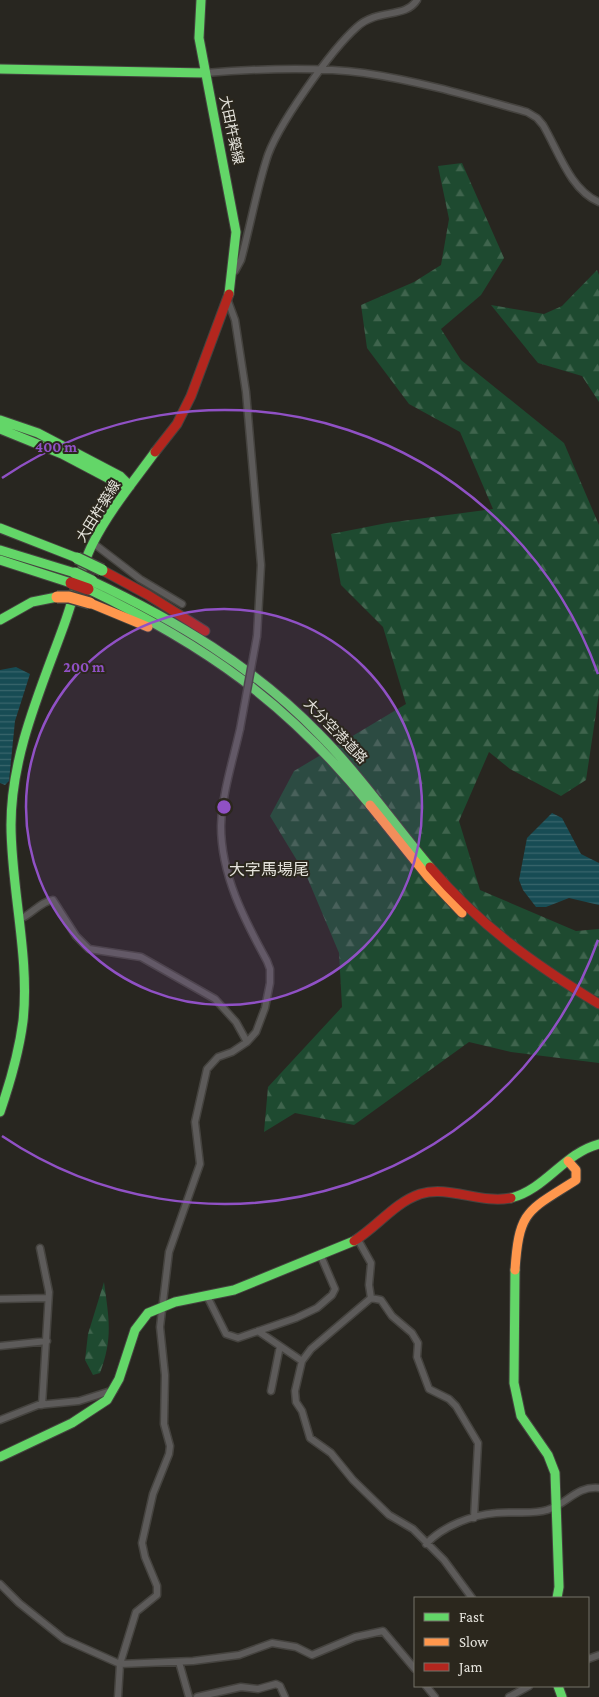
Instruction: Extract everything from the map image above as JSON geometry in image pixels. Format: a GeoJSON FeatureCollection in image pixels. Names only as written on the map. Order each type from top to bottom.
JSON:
{"type":"FeatureCollection","features":[{"type":"Feature","properties":{"kind":"main road","name":"大田杵築線"},"geometry":{"type":"LineString","coordinates":[[0,1112],[11,1081],[23,1020],[24,977],[20,919],[12,863],[10,822],[16,772],[25,735],[92,543],[130,486],[177,424],[191,396],[228,301],[234,275],[236,232],[199,38],[201,0]]}},
{"type":"Feature","properties":{"kind":"main road"},"geometry":{"type":"LineString","coordinates":[[0,69],[205,72]]}},
{"type":"Feature","properties":{"kind":"main road"},"geometry":{"type":"LineString","coordinates":[[0,420],[54,442],[120,476],[130,486]]}},
{"type":"Feature","properties":{"kind":"main road"},"geometry":{"type":"LineString","coordinates":[[0,430],[62,454],[117,483],[130,486]]}},
{"type":"Feature","properties":{"kind":"main road"},"geometry":{"type":"LineString","coordinates":[[0,528],[77,558],[156,600],[222,644],[265,678],[325,740]]}},
{"type":"Feature","properties":{"kind":"main road","name":"大分空港道路"},"geometry":{"type":"LineString","coordinates":[[0,550],[150,608],[203,639],[275,693],[325,740],[357,774],[445,884],[478,918],[516,950],[599,1006]]}},
{"type":"Feature","properties":{"kind":"main road","name":"大分空港道路"},"geometry":{"type":"LineString","coordinates":[[0,560],[73,578]]}},
{"type":"Feature","properties":{"kind":"main road","name":"大分空港道路"},"geometry":{"type":"LineString","coordinates":[[90,585],[182,638],[254,688],[296,725],[332,761],[434,885],[480,930],[526,965],[599,1006]]}},
{"type":"Feature","properties":{"kind":"main road"},"geometry":{"type":"LineString","coordinates":[[0,620],[32,602],[57,597],[69,597],[90,603],[168,636],[254,688]]}},
{"type":"Feature","properties":{"kind":"main road"},"geometry":{"type":"LineString","coordinates":[[0,1457],[84,1415],[106,1400],[120,1382],[134,1332],[140,1320],[148,1313],[164,1306],[208,1298],[227,1292],[357,1238],[409,1198],[421,1193],[436,1192],[491,1200],[506,1199],[524,1194],[538,1186],[568,1161],[598,1141]]}},
{"type":"Feature","properties":{"kind":"main road"},"geometry":{"type":"LineString","coordinates":[[557,1597],[560,1587],[555,1473],[548,1455],[521,1416],[514,1383],[514,1289],[517,1238],[523,1222],[530,1210],[576,1180],[576,1170],[568,1161]]}},
{"type":"Feature","properties":{"kind":"street"},"geometry":{"type":"LineString","coordinates":[[234,275],[241,260],[268,154],[304,93],[338,48],[365,20],[375,15],[406,11],[413,7],[417,0]]}},
{"type":"Feature","properties":{"kind":"street"},"geometry":{"type":"LineString","coordinates":[[205,72],[258,68],[363,73],[430,86],[527,112],[537,118],[543,125],[576,183],[585,193],[599,202]]}},
{"type":"Feature","properties":{"kind":"street"},"geometry":{"type":"LineString","coordinates":[[118,1697],[120,1664],[136,1612],[157,1595],[156,1586],[142,1543],[153,1494],[169,1454],[170,1446],[164,1424],[165,1376],[160,1345],[160,1327],[169,1252],[200,1164],[195,1122],[203,1081],[207,1069],[213,1062],[247,1042],[256,1032],[265,1008],[270,983],[270,968],[240,910],[230,880],[222,842],[224,805],[257,636],[260,604],[260,556],[246,392],[235,320],[228,301]]}},
{"type":"Feature","properties":{"kind":"street"},"geometry":{"type":"LineString","coordinates":[[92,543],[140,579],[182,604]]}},
{"type":"Feature","properties":{"kind":"street"},"geometry":{"type":"LineString","coordinates":[[20,919],[28,916],[48,900],[53,900],[76,936],[89,949],[141,957],[215,998],[236,1022],[247,1042]]}},
{"type":"Feature","properties":{"kind":"street"},"geometry":{"type":"LineString","coordinates":[[357,1238],[371,1263],[369,1284],[371,1298]]}},
{"type":"Feature","properties":{"kind":"street"},"geometry":{"type":"LineString","coordinates":[[40,1248],[48,1298],[42,1405]]}},
{"type":"Feature","properties":{"kind":"street"},"geometry":{"type":"LineString","coordinates":[[208,1298],[226,1334],[238,1338],[296,1318],[317,1308],[332,1294],[335,1288],[320,1254]]}},
{"type":"Feature","properties":{"kind":"street"},"geometry":{"type":"LineString","coordinates":[[0,1299],[48,1298]]}},
{"type":"Feature","properties":{"kind":"street"},"geometry":{"type":"LineString","coordinates":[[371,1298],[311,1349],[302,1361],[295,1391],[296,1402],[302,1410],[310,1438],[331,1453],[353,1480],[389,1515],[413,1529],[444,1560],[471,1597]]}},
{"type":"Feature","properties":{"kind":"street"},"geometry":{"type":"LineString","coordinates":[[371,1298],[382,1300],[392,1316],[412,1333],[418,1343],[417,1357],[429,1390],[449,1399],[456,1406],[478,1443],[474,1518]]}},
{"type":"Feature","properties":{"kind":"street"},"geometry":{"type":"LineString","coordinates":[[258,1331],[302,1361]]}},
{"type":"Feature","properties":{"kind":"street"},"geometry":{"type":"LineString","coordinates":[[0,1346],[47,1341]]}},
{"type":"Feature","properties":{"kind":"street"},"geometry":{"type":"LineString","coordinates":[[271,1392],[280,1346]]}},
{"type":"Feature","properties":{"kind":"street"},"geometry":{"type":"LineString","coordinates":[[0,1420],[42,1405],[80,1401],[114,1390]]}},
{"type":"Feature","properties":{"kind":"street"},"geometry":{"type":"LineString","coordinates":[[426,1544],[443,1530],[474,1518],[494,1513],[545,1511],[557,1506],[587,1487],[599,1488]]}},
{"type":"Feature","properties":{"kind":"street"},"geometry":{"type":"LineString","coordinates":[[0,1584],[64,1639],[120,1664],[179,1662],[239,1654],[272,1642],[296,1647],[312,1655],[345,1640],[383,1631],[414,1667]]}},
{"type":"Feature","properties":{"kind":"street"},"geometry":{"type":"LineString","coordinates":[[179,1662],[189,1697]]}},
{"type":"Feature","properties":{"kind":"street"},"geometry":{"type":"LineString","coordinates":[[197,1697],[241,1687],[260,1688],[276,1684],[280,1686],[285,1697]]}},
{"type":"Feature","properties":{"kind":"street"},"geometry":{"type":"LineString","coordinates":[[427,1687],[435,1697]]}},
{"type":"Feature","properties":{"kind":"street"},"geometry":{"type":"LineString","coordinates":[[509,1697],[527,1687]]}},
{"type":"Feature","properties":{"kind":"street"},"geometry":{"type":"LineString","coordinates":[[260,1688],[262,1697]]}},
{"type":"Feature","properties":{"kind":"green space"},"geometry":{"type":"Polygon","coordinates":[[[462,163],[504,258],[481,295],[441,329],[461,360],[564,443],[599,525],[599,693],[586,780],[561,796],[510,769],[489,752],[459,821],[480,890],[576,931],[599,929],[599,1063],[511,1052],[469,1042],[354,1125],[295,1113],[264,1132],[268,1087],[342,1007],[339,953],[307,877],[270,816],[294,771],[406,704],[383,627],[341,585],[331,534],[387,523],[493,509],[460,432],[409,404],[367,348],[361,305],[414,282],[441,265],[449,219],[438,166],[462,163]]]}},
{"type":"Feature","properties":{"kind":"green space"},"geometry":{"type":"Polygon","coordinates":[[[597,270],[599,275],[599,402],[582,376],[538,363],[491,305],[544,314],[562,306],[597,270]]]}},
{"type":"Feature","properties":{"kind":"green space"},"geometry":{"type":"Polygon","coordinates":[[[104,1282],[109,1328],[107,1349],[100,1373],[93,1375],[85,1360],[88,1334],[104,1282]]]}},
{"type":"Feature","properties":{"kind":"water"},"geometry":{"type":"Polygon","coordinates":[[[16,667],[30,674],[15,721],[9,781],[5,785],[0,783],[0,670],[16,667]]]}},
{"type":"Feature","properties":{"kind":"water"},"geometry":{"type":"Polygon","coordinates":[[[552,813],[562,818],[581,854],[599,863],[599,905],[569,898],[546,907],[536,907],[523,890],[519,880],[527,838],[552,813]]]}},
{"type":"Feature","properties":{"kind":"traffic: fast"},"geometry":{"type":"LineString","coordinates":[[201,0],[199,38],[236,232],[229,294]]}},
{"type":"Feature","properties":{"kind":"traffic: fast"},"geometry":{"type":"LineString","coordinates":[[0,69],[205,73]]}},
{"type":"Feature","properties":{"kind":"traffic: fast"},"geometry":{"type":"LineString","coordinates":[[0,420],[38,433],[120,476],[130,486]]}},
{"type":"Feature","properties":{"kind":"traffic: fast"},"geometry":{"type":"LineString","coordinates":[[0,429],[62,454],[117,483],[130,486]]}},
{"type":"Feature","properties":{"kind":"traffic: fast"},"geometry":{"type":"LineString","coordinates":[[0,1112],[11,1079],[23,1021],[24,973],[11,825],[16,773],[37,698],[88,553],[114,508],[155,452]]}},
{"type":"Feature","properties":{"kind":"traffic: fast"},"geometry":{"type":"LineString","coordinates":[[0,528],[77,558]]}},
{"type":"Feature","properties":{"kind":"traffic: fast"},"geometry":{"type":"LineString","coordinates":[[0,550],[75,573]]}},
{"type":"Feature","properties":{"kind":"traffic: fast"},"geometry":{"type":"LineString","coordinates":[[77,558],[102,570]]}},
{"type":"Feature","properties":{"kind":"traffic: fast"},"geometry":{"type":"LineString","coordinates":[[0,560],[71,583]]}},
{"type":"Feature","properties":{"kind":"traffic: fast"},"geometry":{"type":"LineString","coordinates":[[75,573],[92,581]]}},
{"type":"Feature","properties":{"kind":"traffic: fast"},"geometry":{"type":"LineString","coordinates":[[92,581],[183,629],[240,666],[267,687],[293,709],[333,749],[430,867]]}},
{"type":"Feature","properties":{"kind":"traffic: fast"},"geometry":{"type":"LineString","coordinates":[[88,589],[170,632],[242,680],[308,736],[370,805]]}},
{"type":"Feature","properties":{"kind":"traffic: fast"},"geometry":{"type":"LineString","coordinates":[[0,620],[32,602],[57,597]]}},
{"type":"Feature","properties":{"kind":"traffic: fast"},"geometry":{"type":"LineString","coordinates":[[511,1198],[535,1187],[575,1155],[599,1144]]}},
{"type":"Feature","properties":{"kind":"traffic: fast"},"geometry":{"type":"LineString","coordinates":[[0,1457],[72,1423],[107,1400],[119,1379],[135,1330],[148,1313],[175,1302],[234,1290],[354,1241]]}},
{"type":"Feature","properties":{"kind":"traffic: fast"},"geometry":{"type":"LineString","coordinates":[[515,1270],[514,1383],[521,1416],[548,1455],[555,1473],[559,1587],[557,1597]]}},
{"type":"Feature","properties":{"kind":"traffic: fast"},"geometry":{"type":"LineString","coordinates":[[558,1687],[562,1697]]}},
{"type":"Feature","properties":{"kind":"traffic: slow"},"geometry":{"type":"LineString","coordinates":[[57,597],[69,597],[90,603]]}},
{"type":"Feature","properties":{"kind":"traffic: slow"},"geometry":{"type":"LineString","coordinates":[[90,603],[148,627]]}},
{"type":"Feature","properties":{"kind":"traffic: slow"},"geometry":{"type":"LineString","coordinates":[[370,805],[428,877],[462,913]]}},
{"type":"Feature","properties":{"kind":"traffic: slow"},"geometry":{"type":"LineString","coordinates":[[515,1270],[519,1235],[523,1223],[529,1214],[537,1206],[576,1180],[576,1170],[568,1161]]}},
{"type":"Feature","properties":{"kind":"traffic: jam"},"geometry":{"type":"LineString","coordinates":[[155,452],[177,424],[191,396],[229,294]]}},
{"type":"Feature","properties":{"kind":"traffic: jam"},"geometry":{"type":"LineString","coordinates":[[102,570],[148,595],[205,631]]}},
{"type":"Feature","properties":{"kind":"traffic: jam"},"geometry":{"type":"LineString","coordinates":[[71,583],[88,589]]}},
{"type":"Feature","properties":{"kind":"traffic: jam"},"geometry":{"type":"LineString","coordinates":[[430,867],[468,908],[488,926],[530,959],[599,1004]]}},
{"type":"Feature","properties":{"kind":"traffic: jam"},"geometry":{"type":"LineString","coordinates":[[354,1241],[402,1203],[420,1194],[442,1192],[488,1199],[511,1198]]}},
{"type":"Feature","properties":{"kind":"district","name":"大字馬場尾"},"geometry":{"type":"Point","coordinates":[269,869]}}]}
